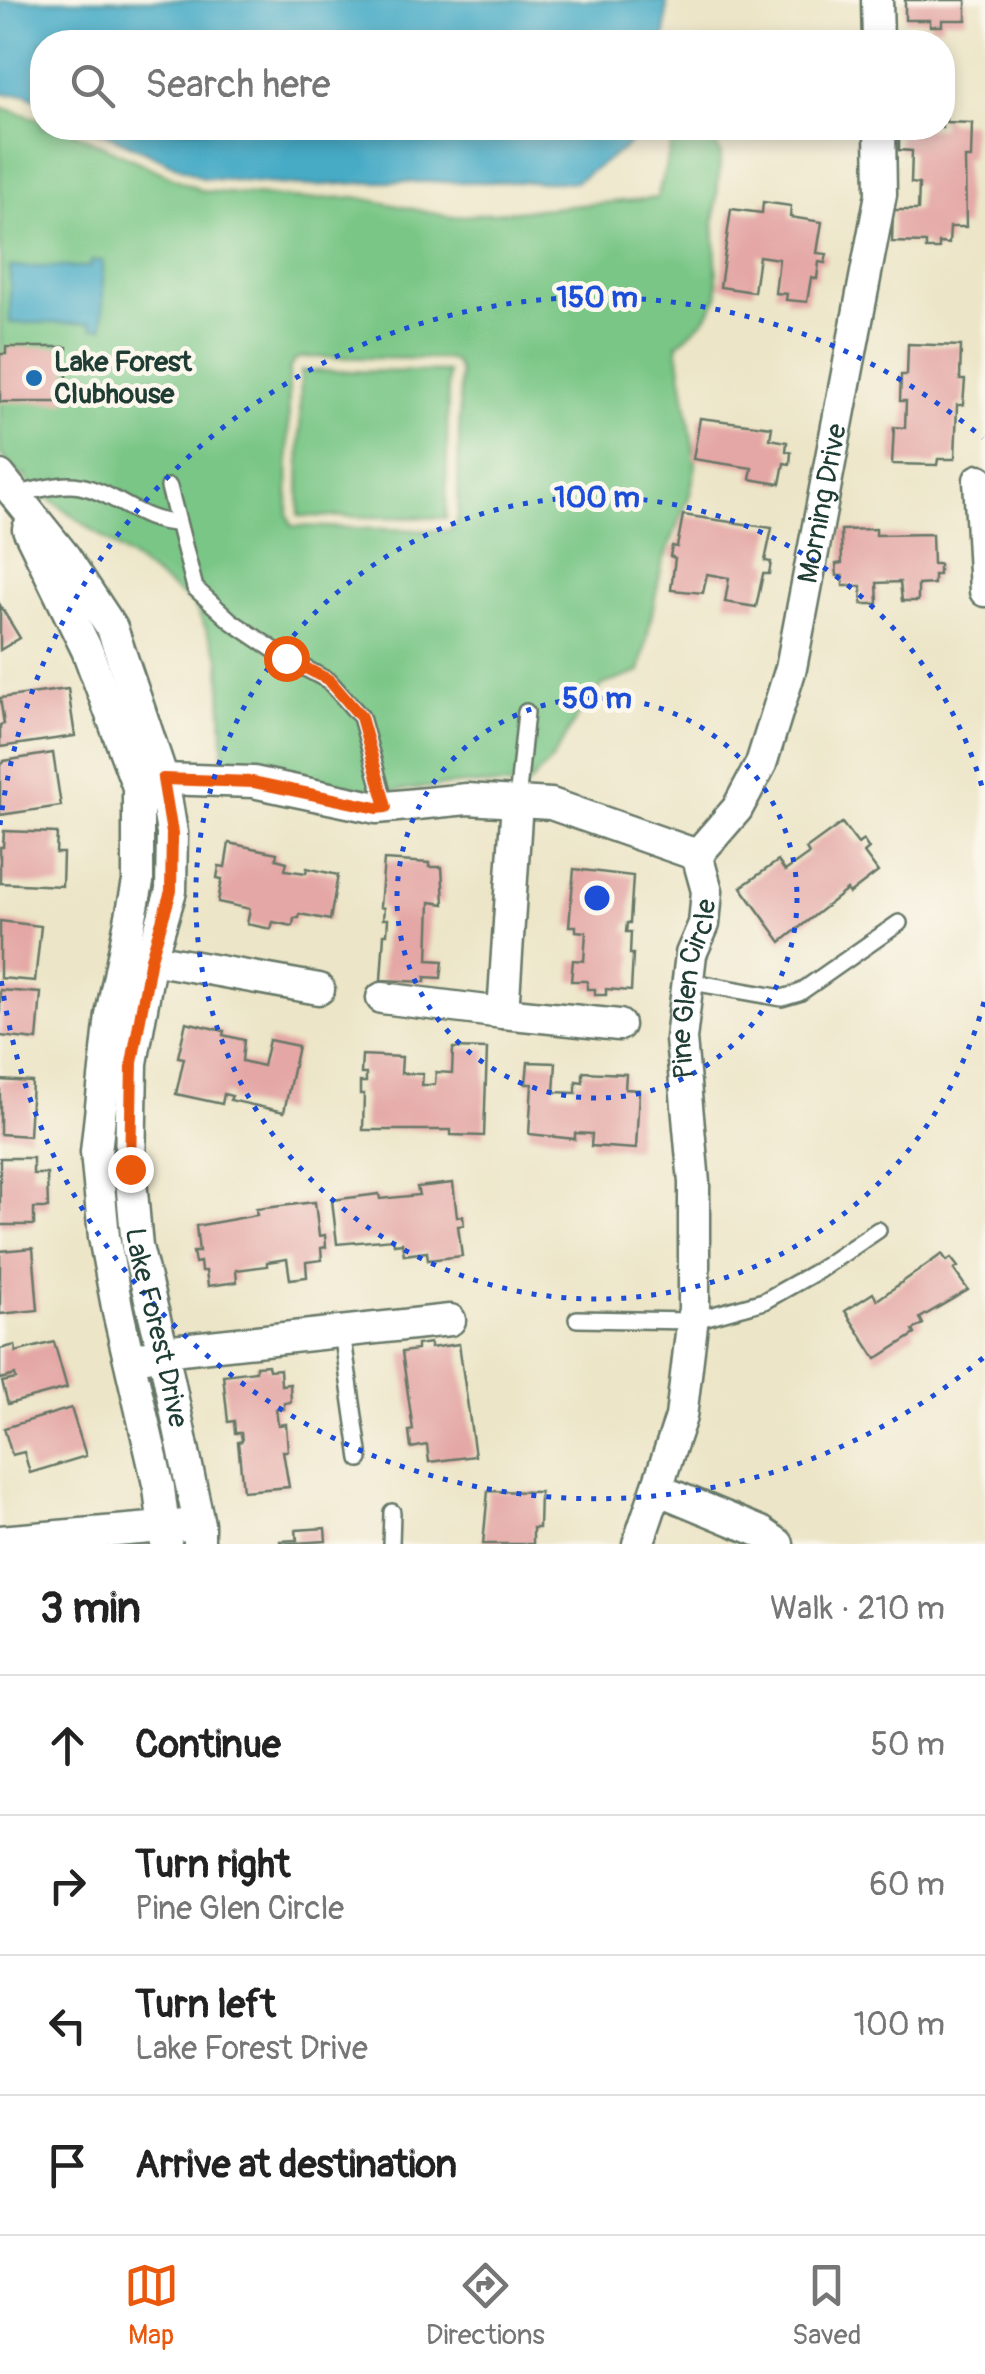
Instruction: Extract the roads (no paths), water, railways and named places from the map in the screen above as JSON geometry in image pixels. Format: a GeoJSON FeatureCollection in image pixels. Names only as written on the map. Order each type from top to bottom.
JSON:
{"type":"FeatureCollection","features":[{"type":"Feature","properties":{"kind":"street"},"geometry":{"type":"LineString","coordinates":[[877,0],[878,30]]}},
{"type":"Feature","properties":{"kind":"street","name":"Morning Drive"},"geometry":{"type":"LineString","coordinates":[[697,856],[737,809],[761,764],[791,668],[881,194],[880,140]]}},
{"type":"Feature","properties":{"kind":"street"},"geometry":{"type":"LineString","coordinates":[[979,480],[985,591]]}},
{"type":"Feature","properties":{"kind":"street","name":"Lake Forest Drive"},"geometry":{"type":"LineString","coordinates":[[8,485],[66,557],[112,628],[163,779],[172,833],[171,891],[111,1015],[96,1152],[104,1237],[166,1536]]}},
{"type":"Feature","properties":{"kind":"street","name":"Lake Forest Drive"},"geometry":{"type":"LineString","coordinates":[[8,485],[88,650],[138,787],[130,1169],[137,1247],[164,1351],[199,1534]]}},
{"type":"Feature","properties":{"kind":"street"},"geometry":{"type":"LineString","coordinates":[[163,779],[253,782],[377,808],[467,800],[551,804],[697,856]]}},
{"type":"Feature","properties":{"kind":"street"},"geometry":{"type":"LineString","coordinates":[[503,1013],[517,802]]}},
{"type":"Feature","properties":{"kind":"street","name":"Pine Glen Circle"},"geometry":{"type":"LineString","coordinates":[[638,1544],[681,1418],[692,1321],[694,1183],[681,1039],[687,981],[704,924],[707,891],[697,856]]}},
{"type":"Feature","properties":{"kind":"street"},"geometry":{"type":"LineString","coordinates":[[137,956],[318,988]]}},
{"type":"Feature","properties":{"kind":"street"},"geometry":{"type":"LineString","coordinates":[[382,998],[619,1024]]}},
{"type":"Feature","properties":{"kind":"street"},"geometry":{"type":"LineString","coordinates":[[130,1360],[164,1351],[450,1320]]}},
{"type":"Feature","properties":{"kind":"street"},"geometry":{"type":"LineString","coordinates":[[657,1489],[761,1532],[778,1544]]}},
{"type":"Feature","properties":{"kind":"street"},"geometry":{"type":"LineString","coordinates":[[0,1540],[199,1534]]}},
{"type":"Feature","properties":{"kind":"lane"},"geometry":{"type":"LineString","coordinates":[[8,485],[74,484],[96,490],[136,514],[177,523]]}},
{"type":"Feature","properties":{"kind":"lane"},"geometry":{"type":"LineString","coordinates":[[168,486],[195,588],[231,621],[286,658],[329,680],[361,717],[386,807]]}},
{"type":"Feature","properties":{"kind":"lane"},"geometry":{"type":"LineString","coordinates":[[517,802],[526,712]]}},
{"type":"Feature","properties":{"kind":"lane"},"geometry":{"type":"LineString","coordinates":[[687,981],[782,998],[798,993],[898,923]]}},
{"type":"Feature","properties":{"kind":"lane"},"geometry":{"type":"LineString","coordinates":[[577,1319],[692,1321],[764,1301],[878,1230]]}},
{"type":"Feature","properties":{"kind":"lane"},"geometry":{"type":"LineString","coordinates":[[342,1332],[360,1459]]}},
{"type":"Feature","properties":{"kind":"lane"},"geometry":{"type":"LineString","coordinates":[[391,1544],[392,1512]]}},
{"type":"Feature","properties":{"kind":"water"},"geometry":{"type":"Polygon","coordinates":[[[0,0],[667,0],[666,30],[30,30],[30,96],[0,94],[0,0]]]}},
{"type":"Feature","properties":{"kind":"water"},"geometry":{"type":"Polygon","coordinates":[[[119,140],[632,140],[575,182],[304,186],[203,178],[119,140]]]}},
{"type":"Feature","properties":{"kind":"water"},"geometry":{"type":"Polygon","coordinates":[[[91,261],[103,261],[103,328],[92,328],[92,323],[10,323],[10,267],[90,267],[91,261]]]}},
{"type":"Feature","properties":{"kind":"place","name":"Lake Forest Clubhouse"},"geometry":{"type":"Point","coordinates":[34,378]}}]}
